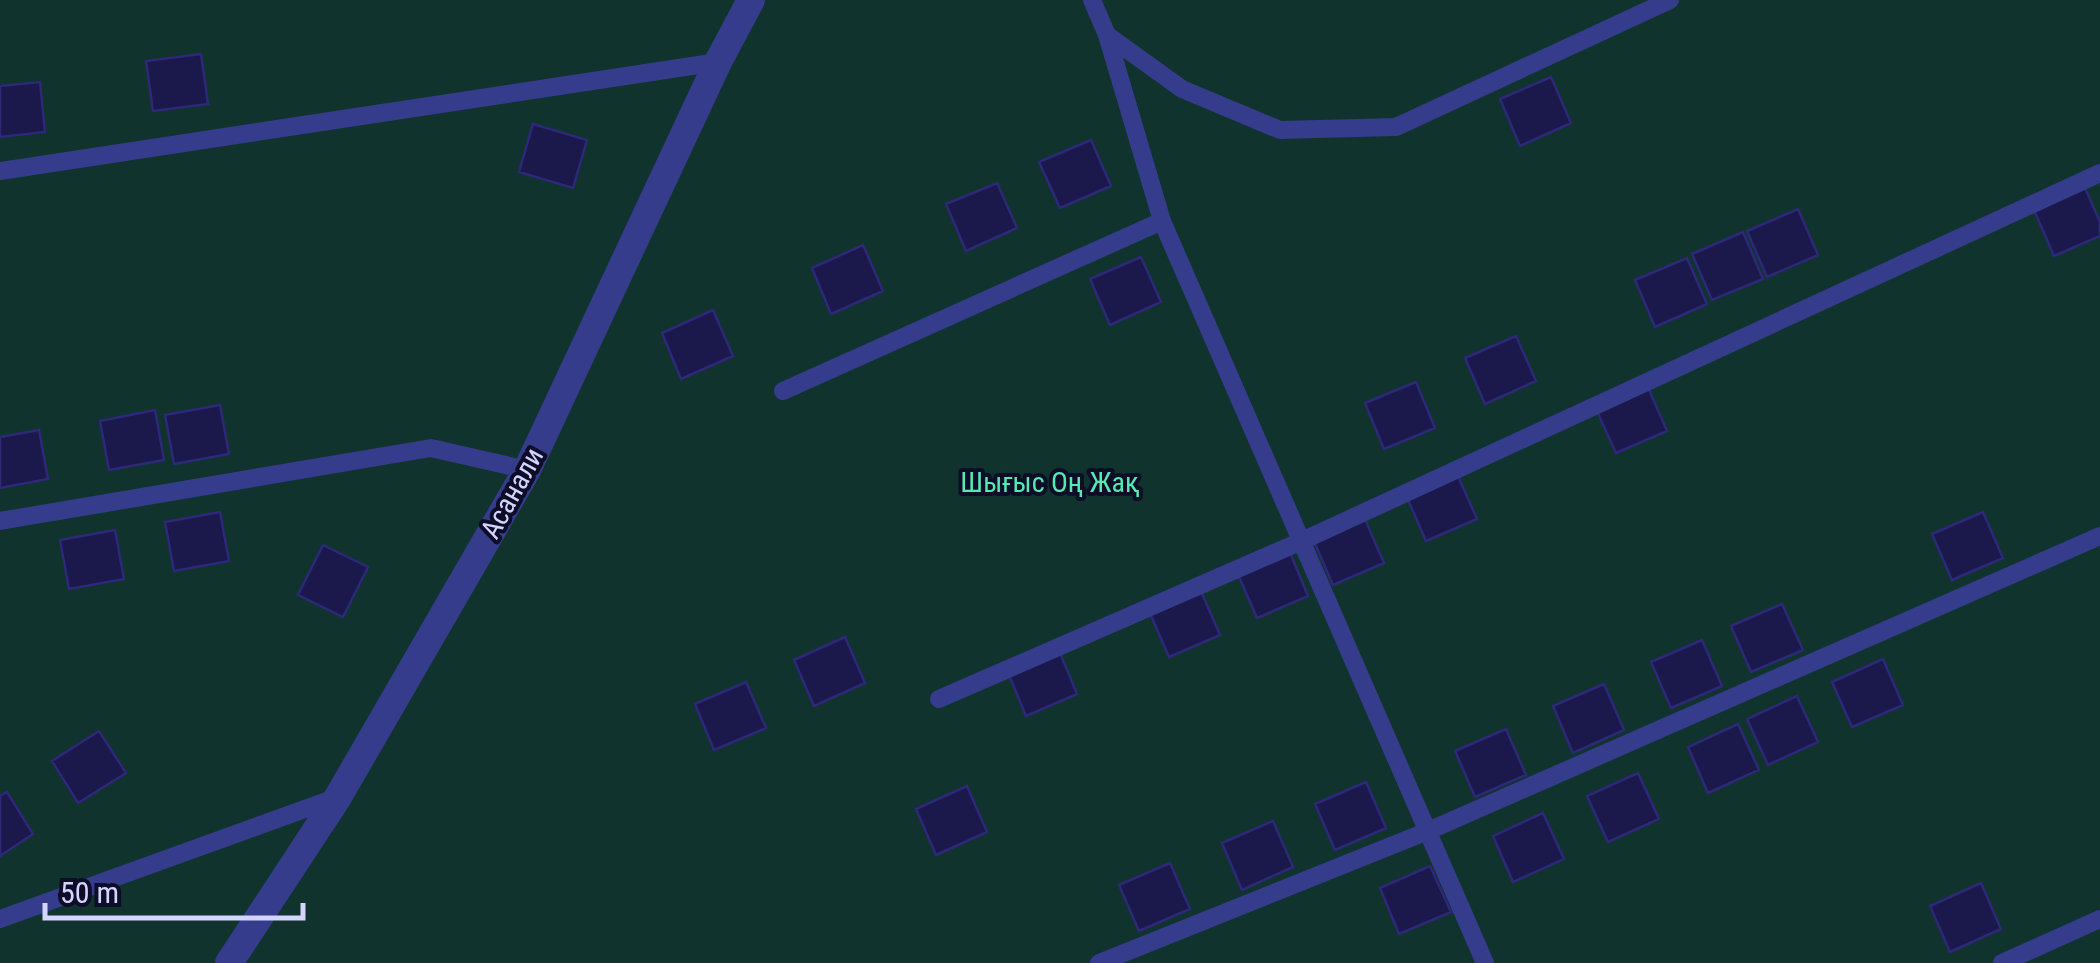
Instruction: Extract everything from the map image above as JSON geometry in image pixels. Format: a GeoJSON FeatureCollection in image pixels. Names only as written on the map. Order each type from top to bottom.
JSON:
{"type":"FeatureCollection","features":[{"type":"Feature","properties":{"kind":"street","name":"Асанали"},"geometry":{"type":"LineString","coordinates":[[230,963],[338,797],[527,470],[718,62],[752,0]]}},
{"type":"Feature","properties":{"kind":"lane"},"geometry":{"type":"LineString","coordinates":[[1092,0],[1107,35],[1162,221],[1485,963]]}},
{"type":"Feature","properties":{"kind":"lane"},"geometry":{"type":"LineString","coordinates":[[1107,35],[1182,89],[1280,130],[1396,126],[1670,0]]}},
{"type":"Feature","properties":{"kind":"lane"},"geometry":{"type":"LineString","coordinates":[[0,171],[718,62]]}},
{"type":"Feature","properties":{"kind":"lane"},"geometry":{"type":"LineString","coordinates":[[939,699],[1304,540],[2100,173]]}},
{"type":"Feature","properties":{"kind":"lane"},"geometry":{"type":"LineString","coordinates":[[783,390],[1162,221]]}},
{"type":"Feature","properties":{"kind":"lane"},"geometry":{"type":"LineString","coordinates":[[0,521],[432,448],[527,470]]}},
{"type":"Feature","properties":{"kind":"lane"},"geometry":{"type":"LineString","coordinates":[[1099,963],[1428,831],[2100,536]]}},
{"type":"Feature","properties":{"kind":"lane"},"geometry":{"type":"LineString","coordinates":[[0,919],[338,797]]}},
{"type":"Feature","properties":{"kind":"lane"},"geometry":{"type":"LineString","coordinates":[[2002,963],[2100,920]]}},
{"type":"Feature","properties":{"kind":"green space","name":"Шығыс Оң Жақ"},"geometry":{"type":"Polygon","coordinates":[[[0,0],[2100,0],[2100,963],[0,963],[0,0]]]}},
{"type":"Feature","properties":{"kind":"building"},"geometry":{"type":"Polygon","coordinates":[[[201,54],[208,104],[153,111],[146,61],[201,54]]]}},
{"type":"Feature","properties":{"kind":"building"},"geometry":{"type":"Polygon","coordinates":[[[1551,77],[1571,123],[1520,146],[1500,99],[1551,77]]]}},
{"type":"Feature","properties":{"kind":"building"},"geometry":{"type":"Polygon","coordinates":[[[40,82],[45,132],[0,137],[0,86],[40,82]]]}},
{"type":"Feature","properties":{"kind":"building"},"geometry":{"type":"Polygon","coordinates":[[[533,124],[587,140],[573,188],[519,172],[533,124]]]}},
{"type":"Feature","properties":{"kind":"building"},"geometry":{"type":"Polygon","coordinates":[[[1091,140],[1111,186],[1060,208],[1039,162],[1091,140]]]}},
{"type":"Feature","properties":{"kind":"building"},"geometry":{"type":"Polygon","coordinates":[[[997,183],[1017,228],[966,251],[946,204],[997,183]]]}},
{"type":"Feature","properties":{"kind":"building"},"geometry":{"type":"Polygon","coordinates":[[[2085,188],[2100,222],[2100,236],[2054,256],[2034,210],[2085,188]]]}},
{"type":"Feature","properties":{"kind":"building"},"geometry":{"type":"Polygon","coordinates":[[[1798,209],[1818,255],[1767,277],[1747,231],[1798,209]]]}},
{"type":"Feature","properties":{"kind":"building"},"geometry":{"type":"Polygon","coordinates":[[[1743,232],[1763,279],[1712,300],[1692,254],[1743,232]]]}},
{"type":"Feature","properties":{"kind":"building"},"geometry":{"type":"Polygon","coordinates":[[[863,245],[883,291],[831,314],[812,268],[863,245]]]}},
{"type":"Feature","properties":{"kind":"building"},"geometry":{"type":"Polygon","coordinates":[[[1141,257],[1161,302],[1110,325],[1090,279],[1141,257]]]}},
{"type":"Feature","properties":{"kind":"building"},"geometry":{"type":"Polygon","coordinates":[[[1687,258],[1707,304],[1655,327],[1635,280],[1687,258]]]}},
{"type":"Feature","properties":{"kind":"building"},"geometry":{"type":"Polygon","coordinates":[[[713,310],[733,356],[681,379],[662,333],[713,310]]]}},
{"type":"Feature","properties":{"kind":"building"},"geometry":{"type":"Polygon","coordinates":[[[1516,336],[1536,381],[1485,404],[1465,358],[1516,336]]]}},
{"type":"Feature","properties":{"kind":"building"},"geometry":{"type":"Polygon","coordinates":[[[1416,382],[1435,428],[1384,449],[1365,403],[1416,382]]]}},
{"type":"Feature","properties":{"kind":"building"},"geometry":{"type":"Polygon","coordinates":[[[1647,385],[1667,431],[1616,453],[1595,407],[1647,385]]]}},
{"type":"Feature","properties":{"kind":"building"},"geometry":{"type":"Polygon","coordinates":[[[220,405],[229,454],[174,464],[165,415],[220,405]]]}},
{"type":"Feature","properties":{"kind":"building"},"geometry":{"type":"Polygon","coordinates":[[[155,410],[164,460],[109,470],[100,421],[155,410]]]}},
{"type":"Feature","properties":{"kind":"building"},"geometry":{"type":"Polygon","coordinates":[[[39,430],[48,479],[0,488],[0,437],[39,430]]]}},
{"type":"Feature","properties":{"kind":"building"},"geometry":{"type":"Polygon","coordinates":[[[1457,474],[1477,519],[1426,541],[1406,495],[1457,474]]]}},
{"type":"Feature","properties":{"kind":"building"},"geometry":{"type":"Polygon","coordinates":[[[220,512],[229,561],[174,571],[165,522],[220,512]]]}},
{"type":"Feature","properties":{"kind":"building"},"geometry":{"type":"Polygon","coordinates":[[[1983,512],[2003,558],[1952,580],[1932,534],[1983,512]]]}},
{"type":"Feature","properties":{"kind":"building"},"geometry":{"type":"Polygon","coordinates":[[[1364,517],[1384,563],[1333,585],[1313,539],[1364,517]]]}},
{"type":"Feature","properties":{"kind":"building"},"geometry":{"type":"Polygon","coordinates":[[[115,530],[124,579],[69,589],[60,540],[115,530]]]}},
{"type":"Feature","properties":{"kind":"building"},"geometry":{"type":"Polygon","coordinates":[[[323,545],[368,567],[343,617],[298,595],[323,545]]]}},
{"type":"Feature","properties":{"kind":"building"},"geometry":{"type":"Polygon","coordinates":[[[1289,550],[1308,596],[1257,618],[1237,572],[1289,550]]]}},
{"type":"Feature","properties":{"kind":"building"},"geometry":{"type":"Polygon","coordinates":[[[1200,589],[1220,635],[1169,657],[1149,611],[1200,589]]]}},
{"type":"Feature","properties":{"kind":"building"},"geometry":{"type":"Polygon","coordinates":[[[1782,604],[1803,650],[1751,672],[1731,626],[1782,604]]]}},
{"type":"Feature","properties":{"kind":"building"},"geometry":{"type":"Polygon","coordinates":[[[845,637],[865,683],[814,706],[794,660],[845,637]]]}},
{"type":"Feature","properties":{"kind":"building"},"geometry":{"type":"Polygon","coordinates":[[[1702,640],[1722,686],[1671,708],[1651,662],[1702,640]]]}},
{"type":"Feature","properties":{"kind":"building"},"geometry":{"type":"Polygon","coordinates":[[[1058,648],[1077,694],[1026,716],[1007,670],[1058,648]]]}},
{"type":"Feature","properties":{"kind":"building"},"geometry":{"type":"Polygon","coordinates":[[[1883,659],[1903,705],[1852,727],[1832,682],[1883,659]]]}},
{"type":"Feature","properties":{"kind":"building"},"geometry":{"type":"Polygon","coordinates":[[[746,682],[766,728],[714,750],[695,704],[746,682]]]}},
{"type":"Feature","properties":{"kind":"building"},"geometry":{"type":"Polygon","coordinates":[[[1604,684],[1624,730],[1573,753],[1553,706],[1604,684]]]}},
{"type":"Feature","properties":{"kind":"building"},"geometry":{"type":"Polygon","coordinates":[[[1797,696],[1818,742],[1768,765],[1747,719],[1797,696]]]}},
{"type":"Feature","properties":{"kind":"building"},"geometry":{"type":"Polygon","coordinates":[[[1738,724],[1759,770],[1708,793],[1688,747],[1738,724]]]}},
{"type":"Feature","properties":{"kind":"building"},"geometry":{"type":"Polygon","coordinates":[[[1506,729],[1526,775],[1475,797],[1455,751],[1506,729]]]}},
{"type":"Feature","properties":{"kind":"building"},"geometry":{"type":"Polygon","coordinates":[[[99,731],[126,773],[78,803],[52,761],[99,731]]]}},
{"type":"Feature","properties":{"kind":"building"},"geometry":{"type":"Polygon","coordinates":[[[1638,773],[1659,819],[1608,842],[1587,796],[1638,773]]]}},
{"type":"Feature","properties":{"kind":"building"},"geometry":{"type":"Polygon","coordinates":[[[1366,782],[1386,828],[1335,850],[1315,804],[1366,782]]]}},
{"type":"Feature","properties":{"kind":"building"},"geometry":{"type":"Polygon","coordinates":[[[967,786],[987,832],[936,855],[916,809],[967,786]]]}},
{"type":"Feature","properties":{"kind":"building"},"geometry":{"type":"Polygon","coordinates":[[[7,792],[33,834],[0,856],[0,796],[7,792]]]}},
{"type":"Feature","properties":{"kind":"building"},"geometry":{"type":"Polygon","coordinates":[[[1543,813],[1564,859],[1513,882],[1493,836],[1543,813]]]}},
{"type":"Feature","properties":{"kind":"building"},"geometry":{"type":"Polygon","coordinates":[[[1273,821],[1293,867],[1242,890],[1222,843],[1273,821]]]}},
{"type":"Feature","properties":{"kind":"building"},"geometry":{"type":"Polygon","coordinates":[[[1170,863],[1190,909],[1139,931],[1119,885],[1170,863]]]}},
{"type":"Feature","properties":{"kind":"building"},"geometry":{"type":"Polygon","coordinates":[[[1430,866],[1451,912],[1399,934],[1380,888],[1430,866]]]}},
{"type":"Feature","properties":{"kind":"building"},"geometry":{"type":"Polygon","coordinates":[[[1981,883],[2001,929],[1950,952],[1930,906],[1981,883]]]}}]}
